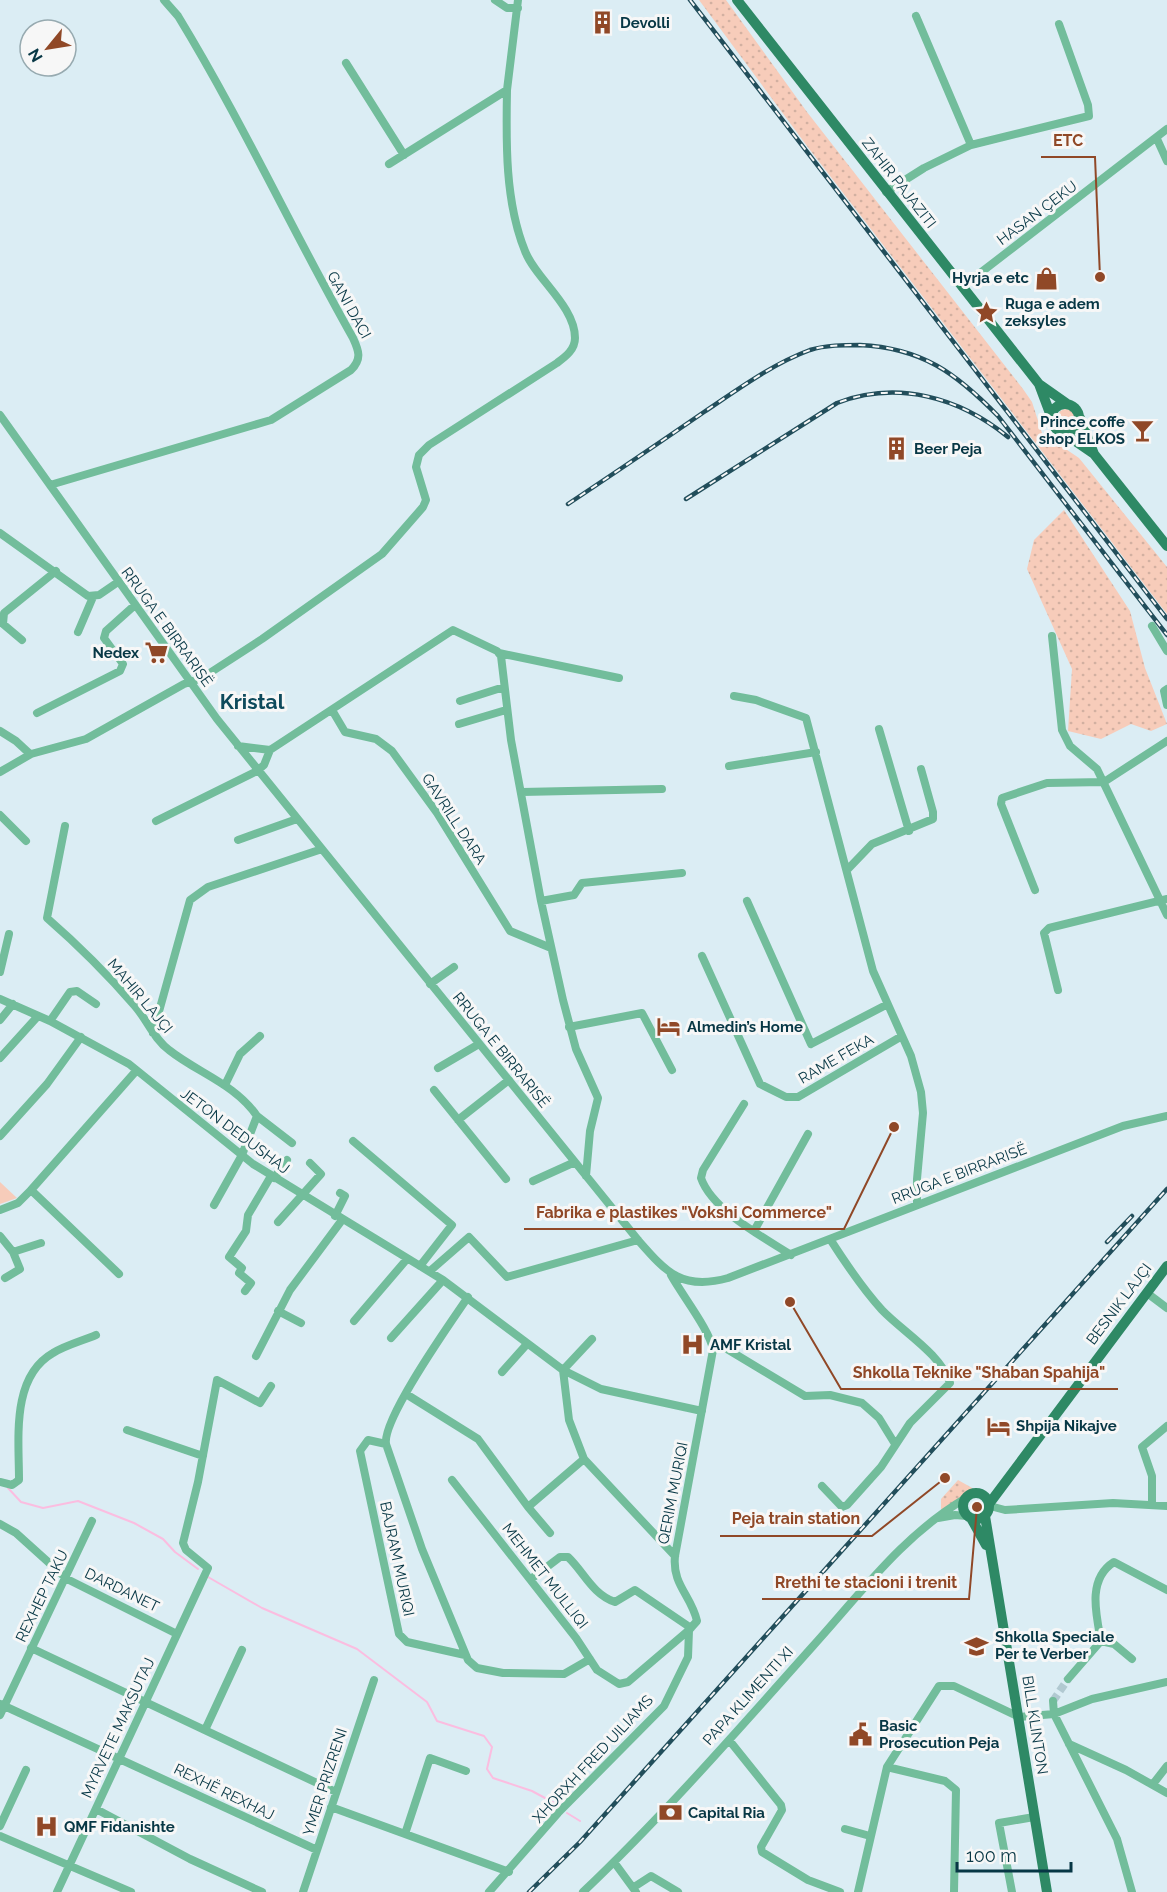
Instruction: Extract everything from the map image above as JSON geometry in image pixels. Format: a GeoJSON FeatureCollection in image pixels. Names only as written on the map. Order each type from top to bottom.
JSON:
{"type":"FeatureCollection","features":[{"type":"Feature","properties":{"kind":"main road","name":"ZAHIR PAJAZITI"},"geometry":{"type":"LineString","coordinates":[[737,0],[1039,384],[1066,403]]}},
{"type":"Feature","properties":{"kind":"main road","name":"ZAHIR PAJAZITI"},"geometry":{"type":"LineString","coordinates":[[1039,384],[1051,416]]}},
{"type":"Feature","properties":{"kind":"main road"},"geometry":{"type":"LineString","coordinates":[[1094,454],[1076,407],[1066,403],[1057,405],[1051,416],[1052,424],[1094,454],[1167,546]]}},
{"type":"Feature","properties":{"kind":"main road"},"geometry":{"type":"LineString","coordinates":[[1062,432],[1074,429],[1080,417]]}},
{"type":"Feature","properties":{"kind":"main road","name":"BESNIK LAJÇI"},"geometry":{"type":"LineString","coordinates":[[988,1510],[1009,1476],[1167,1266]]}},
{"type":"Feature","properties":{"kind":"main road","name":"BESNIK LAJÇI"},"geometry":{"type":"LineString","coordinates":[[979,1493],[1009,1476]]}},
{"type":"Feature","properties":{"kind":"main road"},"geometry":{"type":"LineString","coordinates":[[966,1498],[963,1506],[969,1517],[978,1519],[988,1510],[986,1497],[979,1493]]}},
{"type":"Feature","properties":{"kind":"main road","name":"PAPA KLIMENTI XI"},"geometry":{"type":"LineString","coordinates":[[966,1498],[970,1494],[979,1493]]}},
{"type":"Feature","properties":{"kind":"main road","name":"BILL KLINTON"},"geometry":{"type":"LineString","coordinates":[[988,1510],[993,1562],[1047,1892]]}},
{"type":"Feature","properties":{"kind":"main road","name":"BILL KLINTON"},"geometry":{"type":"LineString","coordinates":[[969,1517],[993,1562]]}},
{"type":"Feature","properties":{"kind":"street","name":"GANI DACI"},"geometry":{"type":"LineString","coordinates":[[50,485],[271,420],[351,370],[358,364],[360,357],[294,233],[246,134],[178,16],[164,0]]}},
{"type":"Feature","properties":{"kind":"street"},"geometry":{"type":"LineString","coordinates":[[0,772],[30,754],[86,739],[190,682],[202,678],[262,639],[382,554],[414,519],[426,500],[416,467],[419,454],[429,445],[557,363],[572,349],[575,338],[572,325],[552,290],[525,253],[521,240],[507,158],[507,90],[518,4],[507,8],[495,0]]}},
{"type":"Feature","properties":{"kind":"street"},"geometry":{"type":"LineString","coordinates":[[916,16],[971,145]]}},
{"type":"Feature","properties":{"kind":"street"},"geometry":{"type":"LineString","coordinates":[[886,192],[924,168],[971,145],[1089,116],[1088,105],[1059,24]]}},
{"type":"Feature","properties":{"kind":"street"},"geometry":{"type":"LineString","coordinates":[[346,63],[404,155]]}},
{"type":"Feature","properties":{"kind":"street"},"geometry":{"type":"LineString","coordinates":[[389,164],[507,90]]}},
{"type":"Feature","properties":{"kind":"street","name":"HASAN ÇEKU"},"geometry":{"type":"LineString","coordinates":[[962,287],[1157,139],[1167,129]]}},
{"type":"Feature","properties":{"kind":"street"},"geometry":{"type":"LineString","coordinates":[[1157,139],[1167,161]]}},
{"type":"Feature","properties":{"kind":"street","name":"RRUGA E BIRRARISË"},"geometry":{"type":"LineString","coordinates":[[0,415],[190,682],[257,771],[638,1240],[671,1274],[694,1282],[716,1281],[791,1255],[917,1204],[1123,1126],[1167,1116]]}},
{"type":"Feature","properties":{"kind":"street"},"geometry":{"type":"LineString","coordinates":[[0,533],[88,596],[93,597]]}},
{"type":"Feature","properties":{"kind":"street"},"geometry":{"type":"LineString","coordinates":[[22,640],[3,624],[4,614],[56,571]]}},
{"type":"Feature","properties":{"kind":"street"},"geometry":{"type":"LineString","coordinates":[[78,632],[93,597],[118,582]]}},
{"type":"Feature","properties":{"kind":"street"},"geometry":{"type":"LineString","coordinates":[[37,713],[120,671],[123,664],[104,638],[106,632],[135,605]]}},
{"type":"Feature","properties":{"kind":"street"},"geometry":{"type":"LineString","coordinates":[[1152,626],[1167,651]]}},
{"type":"Feature","properties":{"kind":"street"},"geometry":{"type":"LineString","coordinates":[[156,821],[257,771],[264,765],[270,750],[453,630],[499,653],[619,678]]}},
{"type":"Feature","properties":{"kind":"street"},"geometry":{"type":"LineString","coordinates":[[1052,636],[1062,730],[1070,746],[1097,769],[1164,900],[1167,915]]}},
{"type":"Feature","properties":{"kind":"street"},"geometry":{"type":"LineString","coordinates":[[499,653],[506,710],[551,948],[576,1050],[598,1098],[590,1131],[586,1176]]}},
{"type":"Feature","properties":{"kind":"street"},"geometry":{"type":"LineString","coordinates":[[460,701],[504,687]]}},
{"type":"Feature","properties":{"kind":"street"},"geometry":{"type":"LineString","coordinates":[[1167,689],[1164,691],[1164,697],[1167,705]]}},
{"type":"Feature","properties":{"kind":"street"},"geometry":{"type":"LineString","coordinates":[[734,696],[756,700],[806,718],[873,971],[886,1005],[902,1036],[916,1076],[923,1113],[917,1204]]}},
{"type":"Feature","properties":{"kind":"street","name":"GAVRILL DARA"},"geometry":{"type":"LineString","coordinates":[[332,710],[345,732],[376,739],[392,751],[437,813],[510,931],[551,948]]}},
{"type":"Feature","properties":{"kind":"street"},"geometry":{"type":"LineString","coordinates":[[459,724],[506,710]]}},
{"type":"Feature","properties":{"kind":"street"},"geometry":{"type":"LineString","coordinates":[[879,729],[909,831]]}},
{"type":"Feature","properties":{"kind":"street"},"geometry":{"type":"LineString","coordinates":[[0,731],[30,754]]}},
{"type":"Feature","properties":{"kind":"street"},"geometry":{"type":"LineString","coordinates":[[1035,890],[1001,804],[1002,798],[1047,783],[1104,782],[1167,741]]}},
{"type":"Feature","properties":{"kind":"street"},"geometry":{"type":"LineString","coordinates":[[238,746],[270,750]]}},
{"type":"Feature","properties":{"kind":"street"},"geometry":{"type":"LineString","coordinates":[[729,766],[816,752]]}},
{"type":"Feature","properties":{"kind":"street"},"geometry":{"type":"LineString","coordinates":[[847,870],[872,844],[909,831],[933,819],[921,769]]}},
{"type":"Feature","properties":{"kind":"street"},"geometry":{"type":"LineString","coordinates":[[522,792],[662,789]]}},
{"type":"Feature","properties":{"kind":"street"},"geometry":{"type":"LineString","coordinates":[[0,815],[26,841]]}},
{"type":"Feature","properties":{"kind":"street"},"geometry":{"type":"LineString","coordinates":[[238,840],[297,819]]}},
{"type":"Feature","properties":{"kind":"street","name":"MAHIR LAJÇI"},"geometry":{"type":"LineString","coordinates":[[65,826],[47,918],[81,948],[136,1007],[167,1050],[225,1085],[249,1105],[257,1116],[292,1143]]}},
{"type":"Feature","properties":{"kind":"street"},"geometry":{"type":"LineString","coordinates":[[153,1033],[190,900],[208,887],[321,849]]}},
{"type":"Feature","properties":{"kind":"street"},"geometry":{"type":"LineString","coordinates":[[541,901],[574,895],[582,883],[682,873]]}},
{"type":"Feature","properties":{"kind":"street"},"geometry":{"type":"LineString","coordinates":[[1058,990],[1044,933],[1049,928],[1164,900]]}},
{"type":"Feature","properties":{"kind":"street"},"geometry":{"type":"LineString","coordinates":[[747,901],[811,1044],[886,1005]]}},
{"type":"Feature","properties":{"kind":"street"},"geometry":{"type":"LineString","coordinates":[[0,972],[9,934]]}},
{"type":"Feature","properties":{"kind":"street","name":"RAME FEKA"},"geometry":{"type":"LineString","coordinates":[[702,956],[760,1084],[786,1097],[798,1097],[902,1036]]}},
{"type":"Feature","properties":{"kind":"street"},"geometry":{"type":"LineString","coordinates":[[430,984],[454,967]]}},
{"type":"Feature","properties":{"kind":"street"},"geometry":{"type":"LineString","coordinates":[[50,1021],[70,992],[77,991],[96,1004]]}},
{"type":"Feature","properties":{"kind":"street","name":"JETON DEDUSHAJ"},"geometry":{"type":"LineString","coordinates":[[0,999],[81,1037],[136,1071],[273,1177],[468,1296],[563,1370],[601,1389],[702,1411]]}},
{"type":"Feature","properties":{"kind":"street"},"geometry":{"type":"LineString","coordinates":[[0,1020],[12,1004]]}},
{"type":"Feature","properties":{"kind":"street"},"geometry":{"type":"LineString","coordinates":[[569,1027],[631,1013],[642,1013],[672,1070]]}},
{"type":"Feature","properties":{"kind":"street"},"geometry":{"type":"LineString","coordinates":[[0,1058],[38,1016]]}},
{"type":"Feature","properties":{"kind":"street"},"geometry":{"type":"LineString","coordinates":[[225,1085],[240,1054],[260,1036]]}},
{"type":"Feature","properties":{"kind":"street"},"geometry":{"type":"LineString","coordinates":[[0,1136],[47,1084],[81,1037]]}},
{"type":"Feature","properties":{"kind":"street"},"geometry":{"type":"LineString","coordinates":[[438,1068],[479,1044]]}},
{"type":"Feature","properties":{"kind":"street"},"geometry":{"type":"LineString","coordinates":[[0,1210],[18,1203],[31,1190],[136,1071]]}},
{"type":"Feature","properties":{"kind":"street"},"geometry":{"type":"LineString","coordinates":[[458,1120],[509,1080]]}},
{"type":"Feature","properties":{"kind":"street"},"geometry":{"type":"LineString","coordinates":[[434,1090],[506,1179]]}},
{"type":"Feature","properties":{"kind":"street"},"geometry":{"type":"LineString","coordinates":[[744,1104],[703,1170],[701,1178],[712,1196],[754,1231],[791,1255]]}},
{"type":"Feature","properties":{"kind":"street"},"geometry":{"type":"LineString","coordinates":[[214,1205],[242,1155],[257,1116]]}},
{"type":"Feature","properties":{"kind":"street"},"geometry":{"type":"LineString","coordinates":[[754,1231],[808,1134]]}},
{"type":"Feature","properties":{"kind":"street"},"geometry":{"type":"LineString","coordinates":[[352,1141],[452,1225],[420,1266]]}},
{"type":"Feature","properties":{"kind":"street"},"geometry":{"type":"LineString","coordinates":[[245,1291],[251,1283],[238,1273],[242,1268],[229,1257],[246,1232],[248,1215],[287,1160]]}},
{"type":"Feature","properties":{"kind":"street"},"geometry":{"type":"LineString","coordinates":[[533,1181],[575,1162]]}},
{"type":"Feature","properties":{"kind":"street"},"geometry":{"type":"LineString","coordinates":[[278,1222],[321,1173],[310,1163]]}},
{"type":"Feature","properties":{"kind":"street"},"geometry":{"type":"LineString","coordinates":[[31,1190],[119,1274]]}},
{"type":"Feature","properties":{"kind":"street"},"geometry":{"type":"LineString","coordinates":[[256,1356],[278,1311],[339,1218],[345,1196],[340,1193]]}},
{"type":"Feature","properties":{"kind":"street"},"geometry":{"type":"LineString","coordinates":[[0,1236],[13,1252],[20,1269],[5,1278]]}},
{"type":"Feature","properties":{"kind":"street"},"geometry":{"type":"LineString","coordinates":[[430,1271],[469,1237],[507,1276],[638,1240]]}},
{"type":"Feature","properties":{"kind":"street"},"geometry":{"type":"LineString","coordinates":[[822,1486],[842,1507],[847,1505],[881,1467],[910,1423],[950,1383],[934,1355],[903,1332],[855,1278],[830,1239]]}},
{"type":"Feature","properties":{"kind":"street"},"geometry":{"type":"LineString","coordinates":[[13,1252],[41,1243]]}},
{"type":"Feature","properties":{"kind":"street"},"geometry":{"type":"LineString","coordinates":[[354,1321],[407,1259]]}},
{"type":"Feature","properties":{"kind":"street"},"geometry":{"type":"LineString","coordinates":[[671,1274],[712,1340],[805,1396],[830,1395],[862,1403],[879,1418],[895,1444]]}},
{"type":"Feature","properties":{"kind":"street"},"geometry":{"type":"LineString","coordinates":[[391,1338],[443,1280]]}},
{"type":"Feature","properties":{"kind":"street"},"geometry":{"type":"LineString","coordinates":[[1147,1293],[1167,1308]]}},
{"type":"Feature","properties":{"kind":"street"},"geometry":{"type":"LineString","coordinates":[[386,1444],[387,1429],[406,1394],[468,1296]]}},
{"type":"Feature","properties":{"kind":"street"},"geometry":{"type":"LineString","coordinates":[[278,1311],[301,1323]]}},
{"type":"Feature","properties":{"kind":"street"},"geometry":{"type":"LineString","coordinates":[[0,1482],[12,1485],[19,1479],[23,1391],[37,1365],[53,1353],[96,1335]]}},
{"type":"Feature","properties":{"kind":"street"},"geometry":{"type":"LineString","coordinates":[[592,1339],[563,1370],[569,1420],[584,1459],[675,1556]]}},
{"type":"Feature","properties":{"kind":"street","name":"QERIM MURIQI"},"geometry":{"type":"LineString","coordinates":[[690,1629],[697,1621],[693,1605],[673,1572],[712,1358],[712,1340]]}},
{"type":"Feature","properties":{"kind":"street"},"geometry":{"type":"LineString","coordinates":[[502,1372],[527,1344]]}},
{"type":"Feature","properties":{"kind":"street"},"geometry":{"type":"LineString","coordinates":[[127,1430],[203,1456],[217,1380],[260,1403],[271,1386]]}},
{"type":"Feature","properties":{"kind":"street"},"geometry":{"type":"LineString","coordinates":[[406,1394],[478,1439],[550,1533]]}},
{"type":"Feature","properties":{"kind":"street"},"geometry":{"type":"LineString","coordinates":[[1152,1504],[1152,1476],[1142,1447],[1167,1426]]}},
{"type":"Feature","properties":{"kind":"street","name":"BAJRAM MURIQI"},"geometry":{"type":"LineString","coordinates":[[465,1654],[407,1642],[399,1634],[360,1451],[368,1440],[386,1444],[422,1549],[465,1654],[477,1668],[515,1673],[564,1674],[590,1659]]}},
{"type":"Feature","properties":{"kind":"street","name":"MYRVETE MAKSUTAJ"},"geometry":{"type":"LineString","coordinates":[[57,1892],[208,1568],[186,1550],[183,1543],[203,1456]]}},
{"type":"Feature","properties":{"kind":"street"},"geometry":{"type":"LineString","coordinates":[[528,1507],[584,1459]]}},
{"type":"Feature","properties":{"kind":"street","name":"MEHMET MULLIQI"},"geometry":{"type":"LineString","coordinates":[[452,1480],[531,1579],[597,1670],[619,1684],[628,1682],[690,1629]]}},
{"type":"Feature","properties":{"kind":"street","name":"PAPA KLIMENTI XI"},"geometry":{"type":"LineString","coordinates":[[583,1892],[614,1863],[729,1740],[878,1571],[934,1518],[966,1498]]}},
{"type":"Feature","properties":{"kind":"street"},"geometry":{"type":"LineString","coordinates":[[988,1510],[1113,1503],[1167,1506]]}},
{"type":"Feature","properties":{"kind":"street"},"geometry":{"type":"LineString","coordinates":[[934,1518],[955,1515],[969,1517]]}},
{"type":"Feature","properties":{"kind":"street","name":"REXHEP TAKU"},"geometry":{"type":"LineString","coordinates":[[1,1709],[66,1579],[92,1521]]}},
{"type":"Feature","properties":{"kind":"street","name":"DARDANET"},"geometry":{"type":"LineString","coordinates":[[0,1524],[16,1533],[66,1579],[177,1634]]}},
{"type":"Feature","properties":{"kind":"street"},"geometry":{"type":"LineString","coordinates":[[531,1579],[560,1557],[568,1557],[589,1584],[609,1600],[621,1600],[635,1590],[690,1629]]}},
{"type":"Feature","properties":{"kind":"street"},"geometry":{"type":"LineString","coordinates":[[1068,1679],[1101,1641],[1096,1584],[1107,1566],[1114,1562],[1166,1588]]}},
{"type":"Feature","properties":{"kind":"street","name":"XHORXH FRED UILIAMS"},"geometry":{"type":"LineString","coordinates":[[489,1892],[558,1813],[664,1706],[688,1657],[690,1629]]}},
{"type":"Feature","properties":{"kind":"street"},"geometry":{"type":"LineString","coordinates":[[1101,1641],[1114,1644],[1132,1659]]}},
{"type":"Feature","properties":{"kind":"street"},"geometry":{"type":"LineString","coordinates":[[31,1648],[336,1792]]}},
{"type":"Feature","properties":{"kind":"street"},"geometry":{"type":"LineString","coordinates":[[205,1730],[242,1650]]}},
{"type":"Feature","properties":{"kind":"street","name":"YMER PRIZRENI"},"geometry":{"type":"LineString","coordinates":[[303,1892],[374,1680]]}},
{"type":"Feature","properties":{"kind":"street"},"geometry":{"type":"LineString","coordinates":[[858,1892],[887,1767],[939,1686],[954,1686],[1019,1717],[1054,1714],[1092,1699],[1167,1682]]}},
{"type":"Feature","properties":{"kind":"street"},"geometry":{"type":"LineString","coordinates":[[1053,1701],[1054,1714],[1117,1839],[1132,1892]]}},
{"type":"Feature","properties":{"kind":"street","name":"REXHË REXHAJ"},"geometry":{"type":"LineString","coordinates":[[1,1709],[119,1758],[317,1851]]}},
{"type":"Feature","properties":{"kind":"street"},"geometry":{"type":"LineString","coordinates":[[729,1740],[781,1805],[782,1810],[761,1847],[762,1852],[808,1880],[840,1892]]}},
{"type":"Feature","properties":{"kind":"street"},"geometry":{"type":"LineString","coordinates":[[1069,1744],[1167,1793]]}},
{"type":"Feature","properties":{"kind":"street"},"geometry":{"type":"LineString","coordinates":[[405,1834],[430,1758],[466,1771]]}},
{"type":"Feature","properties":{"kind":"street"},"geometry":{"type":"LineString","coordinates":[[1153,1784],[1167,1766]]}},
{"type":"Feature","properties":{"kind":"street"},"geometry":{"type":"LineString","coordinates":[[887,1767],[945,1781],[956,1790],[954,1892]]}},
{"type":"Feature","properties":{"kind":"street"},"geometry":{"type":"LineString","coordinates":[[0,1826],[26,1770]]}},
{"type":"Feature","properties":{"kind":"street"},"geometry":{"type":"LineString","coordinates":[[332,1807],[508,1872]]}},
{"type":"Feature","properties":{"kind":"street"},"geometry":{"type":"LineString","coordinates":[[96,1809],[190,1859],[262,1892]]}},
{"type":"Feature","properties":{"kind":"street"},"geometry":{"type":"LineString","coordinates":[[1012,1892],[999,1823],[1034,1817]]}},
{"type":"Feature","properties":{"kind":"street"},"geometry":{"type":"LineString","coordinates":[[845,1829],[870,1836]]}},
{"type":"Feature","properties":{"kind":"street"},"geometry":{"type":"LineString","coordinates":[[0,1836],[130,1892]]}},
{"type":"Feature","properties":{"kind":"street"},"geometry":{"type":"LineString","coordinates":[[614,1863],[635,1889],[651,1876],[678,1892]]}},
{"type":"Feature","properties":{"kind":"green space"},"geometry":{"type":"Polygon","coordinates":[[[699,0],[726,0],[807,112],[1023,389],[1032,402],[1042,433],[1079,458],[1167,567],[1167,614],[807,146],[699,0]]]}},
{"type":"Feature","properties":{"kind":"green space"},"geometry":{"type":"Polygon","coordinates":[[[1066,409],[1072,411],[1074,417],[1072,423],[1066,425],[1060,423],[1058,417],[1060,411],[1066,409]]]}},
{"type":"Feature","properties":{"kind":"green space"},"geometry":{"type":"Polygon","coordinates":[[[1064,510],[1130,611],[1145,668],[1167,724],[1151,731],[1131,724],[1101,739],[1068,731],[1072,669],[1027,569],[1034,540],[1064,510]]]}},
{"type":"Feature","properties":{"kind":"green space"},"geometry":{"type":"Polygon","coordinates":[[[0,1182],[17,1198],[0,1204],[0,1182]]]}},
{"type":"Feature","properties":{"kind":"green space"},"geometry":{"type":"Polygon","coordinates":[[[958,1480],[974,1489],[941,1510],[941,1499],[958,1480]]]}},
{"type":"Feature","properties":{"kind":"waterway"},"geometry":{"type":"LineString","coordinates":[[8,1488],[21,1502],[43,1508],[78,1501],[134,1523],[163,1539],[175,1552],[198,1569]]}},
{"type":"Feature","properties":{"kind":"waterway"},"geometry":{"type":"LineString","coordinates":[[208,1577],[262,1608],[357,1649],[427,1702],[437,1721],[484,1736],[492,1747],[487,1769],[493,1778],[532,1791],[556,1804]]}},
{"type":"Feature","properties":{"kind":"waterway"},"geometry":{"type":"LineString","coordinates":[[567,1813],[580,1821]]}},
{"type":"Feature","properties":{"kind":"tunnel"},"geometry":{"type":"LineString","coordinates":[[1053,1701],[1068,1679]]}},
{"type":"Feature","properties":{"kind":"railway"},"geometry":{"type":"LineString","coordinates":[[690,0],[1167,619]]}},
{"type":"Feature","properties":{"kind":"railway"},"geometry":{"type":"LineString","coordinates":[[568,504],[742,386],[796,356],[816,348],[841,345],[882,347],[902,351],[920,357],[952,375],[998,416],[1167,635]]}},
{"type":"Feature","properties":{"kind":"railway"},"geometry":{"type":"LineString","coordinates":[[686,499],[837,403],[860,396],[882,393],[927,396],[969,412],[1008,437]]}},
{"type":"Feature","properties":{"kind":"railway"},"geometry":{"type":"LineString","coordinates":[[529,1892],[580,1842],[1167,1189]]}},
{"type":"Feature","properties":{"kind":"railway"},"geometry":{"type":"LineString","coordinates":[[1107,1242],[1132,1216]]}},
{"type":"Feature","properties":{"kind":"place","name":"Devolli"},"geometry":{"type":"Point","coordinates":[602,23]}},
{"type":"Feature","properties":{"kind":"place","name":"ETC"},"geometry":{"type":"Point","coordinates":[1100,277]}},
{"type":"Feature","properties":{"kind":"place","name":"Hyrja e etc"},"geometry":{"type":"Point","coordinates":[1047,278]}},
{"type":"Feature","properties":{"kind":"place","name":"Ruga e adem zeksyles"},"geometry":{"type":"Point","coordinates":[987,313]}},
{"type":"Feature","properties":{"kind":"place","name":"Prince coffe shop ELKOS"},"geometry":{"type":"Point","coordinates":[1143,431]}},
{"type":"Feature","properties":{"kind":"place","name":"Beer Peja"},"geometry":{"type":"Point","coordinates":[896,449]}},
{"type":"Feature","properties":{"kind":"place","name":"Nedex"},"geometry":{"type":"Point","coordinates":[157,653]}},
{"type":"Feature","properties":{"kind":"place","name":"Almedin’s Home"},"geometry":{"type":"Point","coordinates":[669,1027]}},
{"type":"Feature","properties":{"kind":"place","name":"Fabrika e plastikes \"Vokshi Commerce\""},"geometry":{"type":"Point","coordinates":[894,1127]}},
{"type":"Feature","properties":{"kind":"place","name":"Shkolla Teknike \"Shaban Spahija\""},"geometry":{"type":"Point","coordinates":[790,1302]}},
{"type":"Feature","properties":{"kind":"place","name":"AMF Kristal"},"geometry":{"type":"Point","coordinates":[692,1345]}},
{"type":"Feature","properties":{"kind":"place","name":"Shpija Nikajve"},"geometry":{"type":"Point","coordinates":[998,1426]}},
{"type":"Feature","properties":{"kind":"place","name":"Peja train station"},"geometry":{"type":"Point","coordinates":[945,1478]}},
{"type":"Feature","properties":{"kind":"place","name":"Rrethi te stacioni i trenit"},"geometry":{"type":"Point","coordinates":[977,1507]}},
{"type":"Feature","properties":{"kind":"place","name":"Shkolla Speciale Per te Verber"},"geometry":{"type":"Point","coordinates":[977,1646]}},
{"type":"Feature","properties":{"kind":"place","name":"Basic Prosecution Peja"},"geometry":{"type":"Point","coordinates":[861,1735]}},
{"type":"Feature","properties":{"kind":"place","name":"Capital Ria"},"geometry":{"type":"Point","coordinates":[670,1813]}},
{"type":"Feature","properties":{"kind":"place","name":"QMF Fidanishte"},"geometry":{"type":"Point","coordinates":[46,1827]}},
{"type":"Feature","properties":{"kind":"district","name":"Kristal"},"geometry":{"type":"Point","coordinates":[252,702]}}]}
